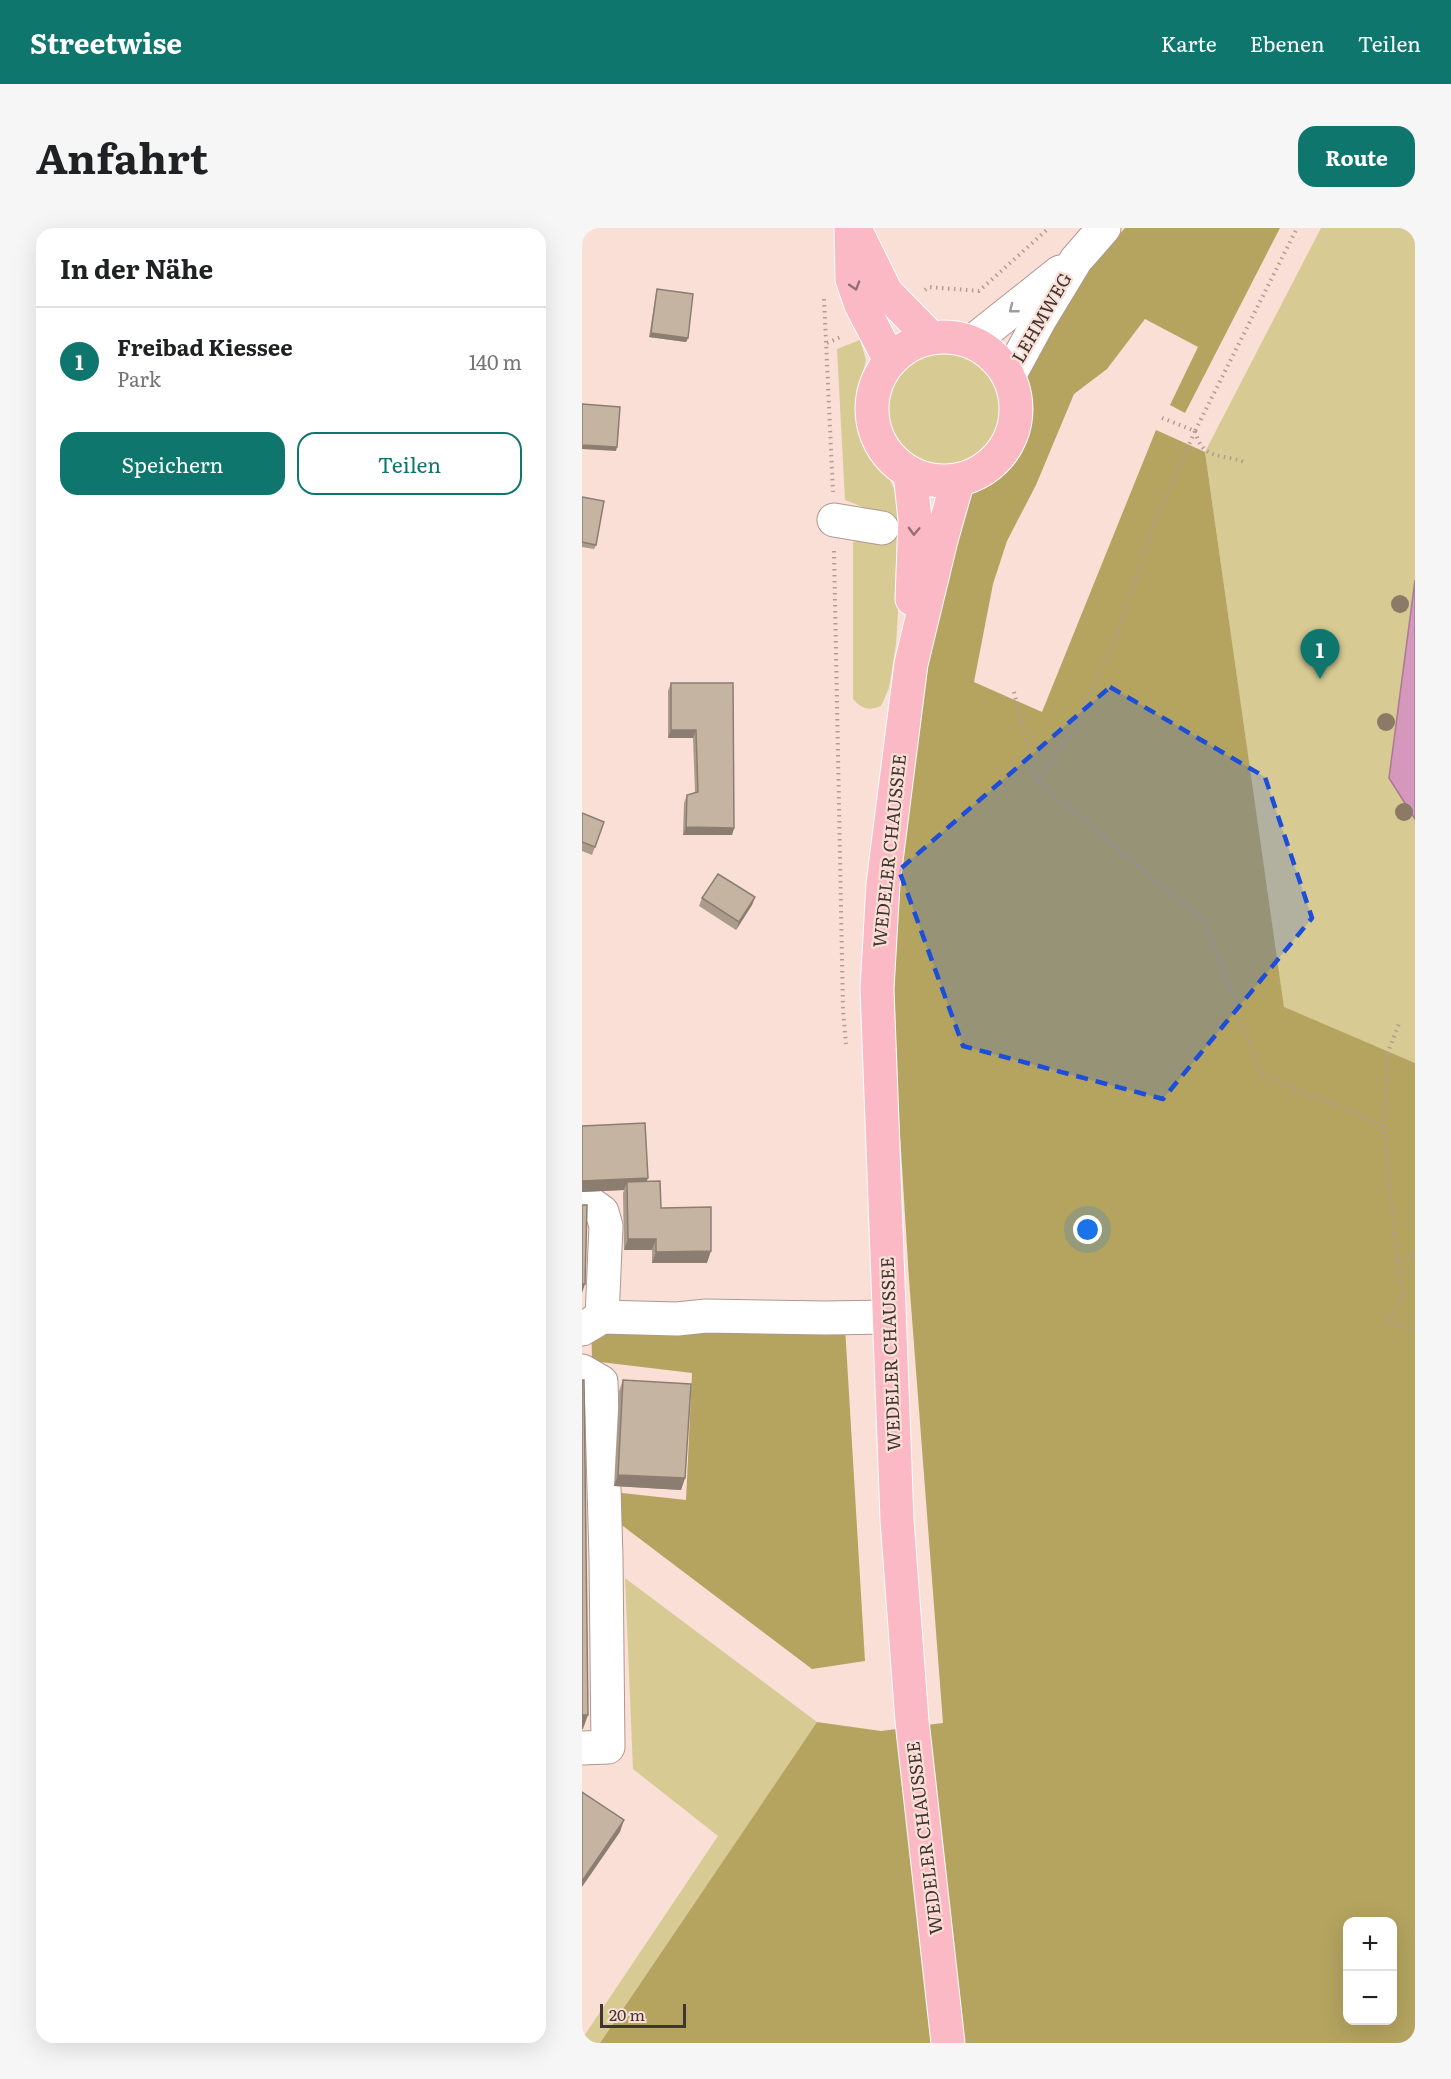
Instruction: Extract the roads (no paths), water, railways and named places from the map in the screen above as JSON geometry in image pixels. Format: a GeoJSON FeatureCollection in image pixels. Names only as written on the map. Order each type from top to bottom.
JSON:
{"type":"FeatureCollection","features":[{"type":"Feature","properties":{"kind":"main road"},"geometry":{"type":"LineString","coordinates":[[853,228],[886,292],[930,337]]}},
{"type":"Feature","properties":{"kind":"main road"},"geometry":{"type":"LineString","coordinates":[[853,228],[852,279],[870,322],[890,360]]}},
{"type":"Feature","properties":{"kind":"main road"},"geometry":{"type":"LineString","coordinates":[[953,336],[972,342],[995,357],[1009,376],[1017,400],[1015,425],[1006,448],[989,466],[967,478],[958,480],[943,482],[919,478],[897,465],[881,447],[872,425],[871,402],[877,379],[890,360],[908,345],[930,337],[953,336]]}},
{"type":"Feature","properties":{"kind":"main road","name":"WEDELER CHAUSSEE"},"geometry":{"type":"LineString","coordinates":[[910,473],[915,519],[911,664],[882,884],[877,989],[897,1520],[912,1721],[948,2043]]}},
{"type":"Feature","properties":{"kind":"main road","name":"WEDELER CHAUSSEE"},"geometry":{"type":"LineString","coordinates":[[911,664],[958,480]]}},
{"type":"Feature","properties":{"kind":"street","name":"LEHMWEG"},"geometry":{"type":"LineString","coordinates":[[1009,376],[1076,260],[1104,228]]}},
{"type":"Feature","properties":{"kind":"street","name":"LEHMWEG"},"geometry":{"type":"LineString","coordinates":[[972,342],[1076,260]]}},
{"type":"Feature","properties":{"kind":"street"},"geometry":{"type":"LineString","coordinates":[[834,520],[882,528]]}},
{"type":"Feature","properties":{"kind":"street"},"geometry":{"type":"LineString","coordinates":[[582,1204],[591,1204],[602,1212],[606,1226],[592,1323],[706,1316],[889,1317]]}},
{"type":"Feature","properties":{"kind":"street"},"geometry":{"type":"LineString","coordinates":[[582,1371],[601,1382],[608,1747],[582,1748]]}},
{"type":"Feature","properties":{"kind":"place","name":"Freibad Kiessee"},"geometry":{"type":"Point","coordinates":[1320,679]}}]}
